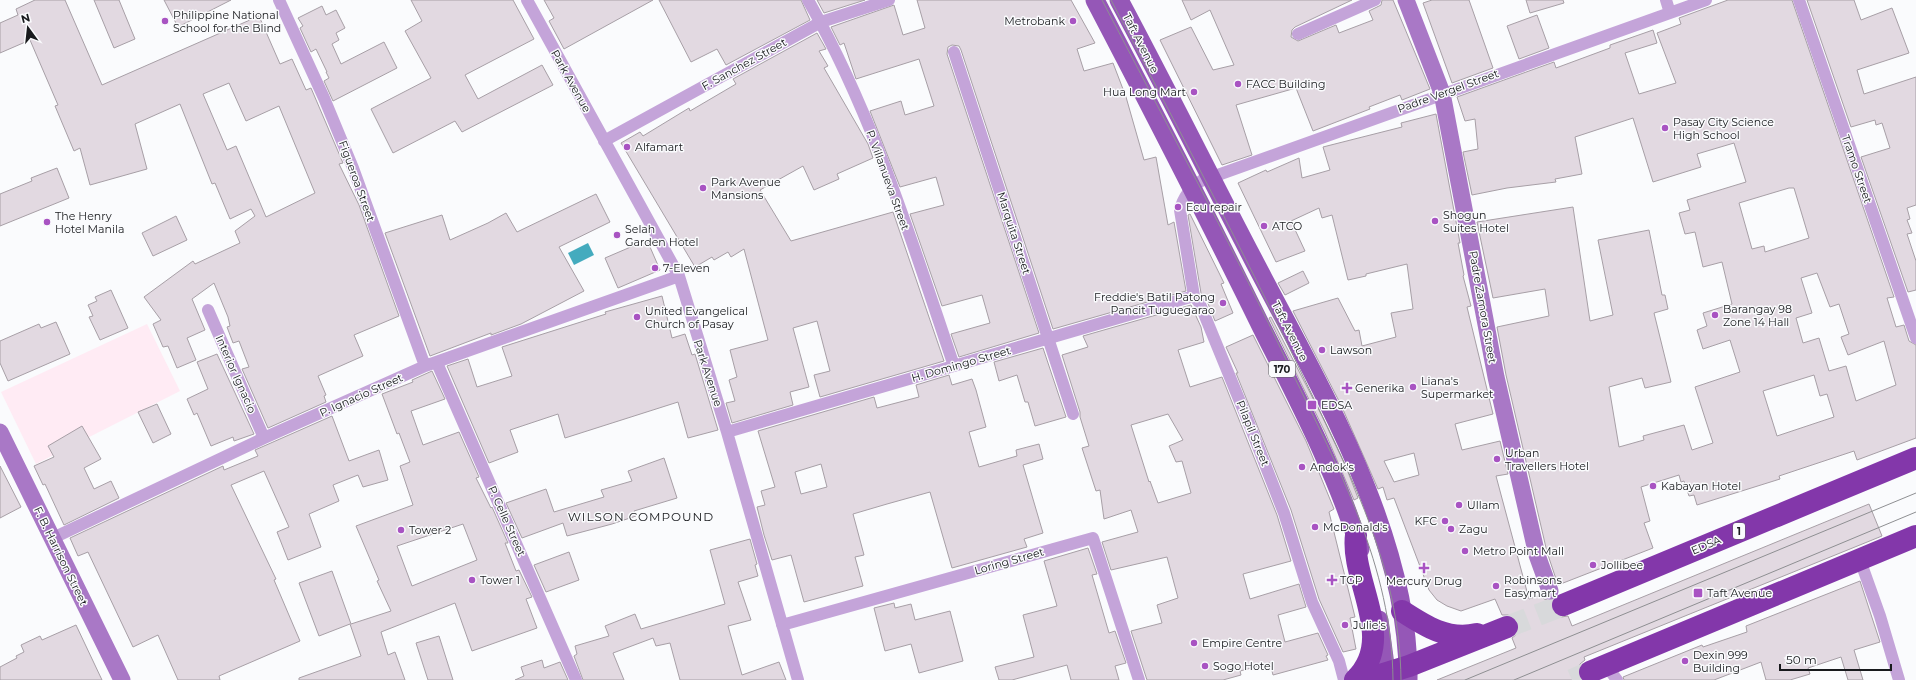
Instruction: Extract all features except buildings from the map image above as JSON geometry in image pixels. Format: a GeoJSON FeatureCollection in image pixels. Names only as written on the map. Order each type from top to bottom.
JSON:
{"type":"FeatureCollection","features":[{"type":"Feature","properties":{"kind":"highway","name":"EDSA"},"geometry":{"type":"LineString","coordinates":[[1557,598],[1916,458]]}},
{"type":"Feature","properties":{"kind":"highway"},"geometry":{"type":"LineString","coordinates":[[1355,680],[1366,670],[1373,643],[1373,629],[1369,603],[1354,548],[1356,535]]}},
{"type":"Feature","properties":{"kind":"highway"},"geometry":{"type":"LineString","coordinates":[[1604,673],[1916,536]]}},
{"type":"Feature","properties":{"kind":"highway"},"geometry":{"type":"LineString","coordinates":[[1364,680],[1409,673],[1507,627],[1472,635],[1455,635],[1438,632],[1427,628],[1402,611]]}},
{"type":"Feature","properties":{"kind":"main road","name":"Taft Avenue"},"geometry":{"type":"LineString","coordinates":[[1095,0],[1193,186],[1320,445],[1356,535],[1375,595],[1383,639],[1386,677]]}},
{"type":"Feature","properties":{"kind":"main road","name":"Taft Avenue"},"geometry":{"type":"LineString","coordinates":[[1119,0],[1344,433],[1382,531],[1402,611],[1409,673]]}},
{"type":"Feature","properties":{"kind":"street","name":"Figueroa Street"},"geometry":{"type":"LineString","coordinates":[[279,0],[324,98],[353,168],[425,366]]}},
{"type":"Feature","properties":{"kind":"street","name":"Park Avenue"},"geometry":{"type":"LineString","coordinates":[[527,0],[679,276],[727,432],[798,680]]}},
{"type":"Feature","properties":{"kind":"street","name":"P. Villanueva Street"},"geometry":{"type":"LineString","coordinates":[[808,0],[821,22],[863,113],[900,210],[954,366]]}},
{"type":"Feature","properties":{"kind":"street","name":"F. Sanchez Street"},"geometry":{"type":"LineString","coordinates":[[604,141],[821,22],[889,0]]}},
{"type":"Feature","properties":{"kind":"street"},"geometry":{"type":"LineString","coordinates":[[1298,34],[1375,0]]}},
{"type":"Feature","properties":{"kind":"street","name":"Padre Zamora Street"},"geometry":{"type":"LineString","coordinates":[[1406,0],[1442,93],[1496,377],[1537,555],[1557,598]]}},
{"type":"Feature","properties":{"kind":"street"},"geometry":{"type":"LineString","coordinates":[[1666,0],[1670,12]]}},
{"type":"Feature","properties":{"kind":"street","name":"Padre Vergel Street"},"geometry":{"type":"LineString","coordinates":[[1193,186],[1210,177],[1706,0]]}},
{"type":"Feature","properties":{"kind":"street","name":"Tramo Street"},"geometry":{"type":"LineString","coordinates":[[1799,0],[1916,338]]}},
{"type":"Feature","properties":{"kind":"street","name":"Marquita Street"},"geometry":{"type":"LineString","coordinates":[[954,52],[1073,414]]}},
{"type":"Feature","properties":{"kind":"street","name":"Pilapil Street"},"geometry":{"type":"LineString","coordinates":[[1193,186],[1182,201],[1180,210],[1194,296],[1200,304],[1284,513],[1312,602],[1339,661],[1344,680]]}},
{"type":"Feature","properties":{"kind":"street","name":"P. Ignacio Street"},"geometry":{"type":"LineString","coordinates":[[53,538],[264,438],[425,366],[679,276]]}},
{"type":"Feature","properties":{"kind":"street","name":"H. Domingo Street"},"geometry":{"type":"LineString","coordinates":[[727,432],[1048,340],[1194,296]]}},
{"type":"Feature","properties":{"kind":"street","name":"Interior Ignacio"},"geometry":{"type":"LineString","coordinates":[[208,310],[264,438]]}},
{"type":"Feature","properties":{"kind":"street","name":"P. Celle Street"},"geometry":{"type":"LineString","coordinates":[[437,363],[576,680]]}},
{"type":"Feature","properties":{"kind":"street","name":"F. B. Harrison Street"},"geometry":{"type":"LineString","coordinates":[[0,432],[122,680]]}},
{"type":"Feature","properties":{"kind":"street","name":"Loring Street"},"geometry":{"type":"LineString","coordinates":[[782,625],[1093,538],[1139,680]]}},
{"type":"Feature","properties":{"kind":"street"},"geometry":{"type":"LineString","coordinates":[[1860,560],[1880,616],[1899,680]]}},
{"type":"Feature","properties":{"kind":"shaded area"},"geometry":{"type":"Polygon","coordinates":[[[147,324],[180,391],[36,464],[1,392],[147,324]]]}},
{"type":"Feature","properties":{"kind":"water"},"geometry":{"type":"Polygon","coordinates":[[[588,243],[594,255],[574,265],[568,253],[588,243]]]}},
{"type":"Feature","properties":{"kind":"tunnel"},"geometry":{"type":"LineString","coordinates":[[1507,627],[1563,605]]}},
{"type":"Feature","properties":{"kind":"tunnel"},"geometry":{"type":"LineString","coordinates":[[1572,680],[1590,672]]}},
{"type":"Feature","properties":{"kind":"tram line"},"geometry":{"type":"LineString","coordinates":[[1102,0],[1246,277],[1344,482],[1360,520],[1373,558],[1383,598],[1390,638],[1393,680]]}},
{"type":"Feature","properties":{"kind":"tram line"},"geometry":{"type":"LineString","coordinates":[[1111,0],[1255,277],[1353,482],[1381,558],[1392,598],[1398,638],[1401,680]]}},
{"type":"Feature","properties":{"kind":"tram line"},"geometry":{"type":"LineString","coordinates":[[1465,680],[1916,493]]}},
{"type":"Feature","properties":{"kind":"tram line"},"geometry":{"type":"LineString","coordinates":[[1514,680],[1916,512]]}},
{"type":"Feature","properties":{"kind":"place","name":"Philippine National School for the Blind"},"geometry":{"type":"Point","coordinates":[165,21]}},
{"type":"Feature","properties":{"kind":"place","name":"Metrobank"},"geometry":{"type":"Point","coordinates":[1073,21]}},
{"type":"Feature","properties":{"kind":"place","name":"FACC Building"},"geometry":{"type":"Point","coordinates":[1238,84]}},
{"type":"Feature","properties":{"kind":"place","name":"Hua Long Mart"},"geometry":{"type":"Point","coordinates":[1194,92]}},
{"type":"Feature","properties":{"kind":"place","name":"Pasay City Science High School"},"geometry":{"type":"Point","coordinates":[1665,128]}},
{"type":"Feature","properties":{"kind":"place","name":"Alfamart"},"geometry":{"type":"Point","coordinates":[627,147]}},
{"type":"Feature","properties":{"kind":"place","name":"Park Avenue Mansions"},"geometry":{"type":"Point","coordinates":[703,188]}},
{"type":"Feature","properties":{"kind":"place","name":"Ecu repair"},"geometry":{"type":"Point","coordinates":[1178,207]}},
{"type":"Feature","properties":{"kind":"place","name":"Shogun Suites Hotel"},"geometry":{"type":"Point","coordinates":[1435,221]}},
{"type":"Feature","properties":{"kind":"place","name":"The Henry Hotel Manila"},"geometry":{"type":"Point","coordinates":[47,222]}},
{"type":"Feature","properties":{"kind":"place","name":"ATCO"},"geometry":{"type":"Point","coordinates":[1264,226]}},
{"type":"Feature","properties":{"kind":"place","name":"Selah Garden Hotel"},"geometry":{"type":"Point","coordinates":[617,235]}},
{"type":"Feature","properties":{"kind":"place","name":"7-Eleven"},"geometry":{"type":"Point","coordinates":[655,268]}},
{"type":"Feature","properties":{"kind":"place","name":"Freddie's Batil Patong Pancit Tuguegarao"},"geometry":{"type":"Point","coordinates":[1223,303]}},
{"type":"Feature","properties":{"kind":"place","name":"Barangay 98 Zone 14 Hall"},"geometry":{"type":"Point","coordinates":[1715,315]}},
{"type":"Feature","properties":{"kind":"place","name":"United Evangelical Church of Pasay"},"geometry":{"type":"Point","coordinates":[637,317]}},
{"type":"Feature","properties":{"kind":"place","name":"Lawson"},"geometry":{"type":"Point","coordinates":[1322,350]}},
{"type":"Feature","properties":{"kind":"place","name":"Liana's Supermarket"},"geometry":{"type":"Point","coordinates":[1413,387]}},
{"type":"Feature","properties":{"kind":"place","name":"Generika"},"geometry":{"type":"Point","coordinates":[1347,388]}},
{"type":"Feature","properties":{"kind":"place","name":"EDSA"},"geometry":{"type":"Point","coordinates":[1312,405]}},
{"type":"Feature","properties":{"kind":"place","name":"Urban Travellers Hotel"},"geometry":{"type":"Point","coordinates":[1497,459]}},
{"type":"Feature","properties":{"kind":"place","name":"Andok's"},"geometry":{"type":"Point","coordinates":[1302,467]}},
{"type":"Feature","properties":{"kind":"place","name":"Kabayan Hotel"},"geometry":{"type":"Point","coordinates":[1653,486]}},
{"type":"Feature","properties":{"kind":"place","name":"Ullam"},"geometry":{"type":"Point","coordinates":[1459,505]}},
{"type":"Feature","properties":{"kind":"place","name":"KFC"},"geometry":{"type":"Point","coordinates":[1445,521]}},
{"type":"Feature","properties":{"kind":"place","name":"McDonald's"},"geometry":{"type":"Point","coordinates":[1315,527]}},
{"type":"Feature","properties":{"kind":"place","name":"Zagu"},"geometry":{"type":"Point","coordinates":[1451,529]}},
{"type":"Feature","properties":{"kind":"place","name":"Tower 2"},"geometry":{"type":"Point","coordinates":[401,530]}},
{"type":"Feature","properties":{"kind":"place","name":"Metro Point Mall"},"geometry":{"type":"Point","coordinates":[1465,551]}},
{"type":"Feature","properties":{"kind":"place","name":"Jollibee"},"geometry":{"type":"Point","coordinates":[1593,565]}},
{"type":"Feature","properties":{"kind":"place","name":"Mercury Drug"},"geometry":{"type":"Point","coordinates":[1424,568]}},
{"type":"Feature","properties":{"kind":"place","name":"Tower 1"},"geometry":{"type":"Point","coordinates":[472,580]}},
{"type":"Feature","properties":{"kind":"place","name":"TGP"},"geometry":{"type":"Point","coordinates":[1332,580]}},
{"type":"Feature","properties":{"kind":"place","name":"Robinsons Easymart"},"geometry":{"type":"Point","coordinates":[1496,586]}},
{"type":"Feature","properties":{"kind":"place","name":"Taft Avenue"},"geometry":{"type":"Point","coordinates":[1698,593]}},
{"type":"Feature","properties":{"kind":"place","name":"Julie's"},"geometry":{"type":"Point","coordinates":[1345,625]}},
{"type":"Feature","properties":{"kind":"place","name":"Empire Centre"},"geometry":{"type":"Point","coordinates":[1194,643]}},
{"type":"Feature","properties":{"kind":"place","name":"Dexin 999 Building"},"geometry":{"type":"Point","coordinates":[1685,661]}},
{"type":"Feature","properties":{"kind":"place","name":"Sogo Hotel"},"geometry":{"type":"Point","coordinates":[1205,666]}},
{"type":"Feature","properties":{"kind":"district","name":"WILSON COMPOUND"},"geometry":{"type":"Point","coordinates":[641,517]}}]}
